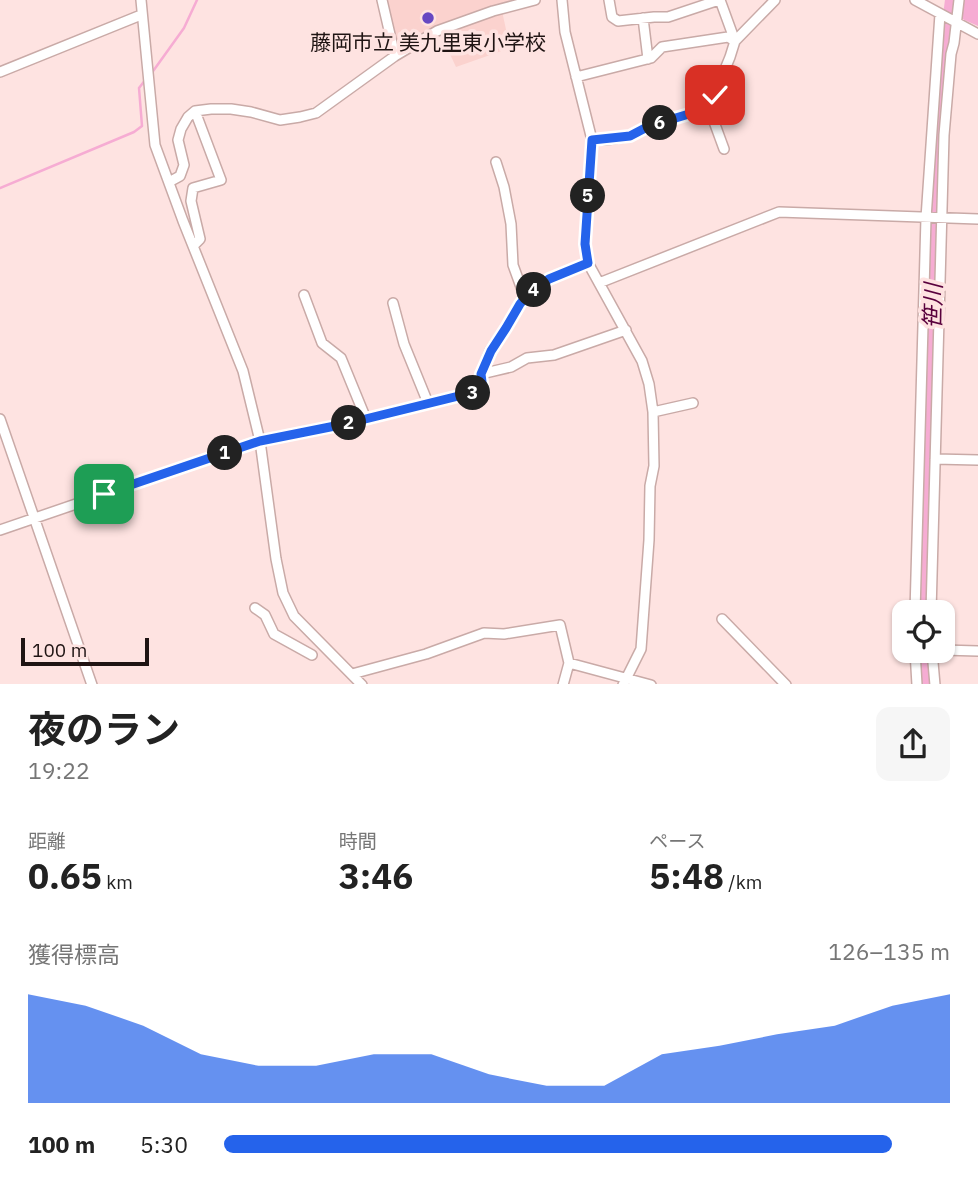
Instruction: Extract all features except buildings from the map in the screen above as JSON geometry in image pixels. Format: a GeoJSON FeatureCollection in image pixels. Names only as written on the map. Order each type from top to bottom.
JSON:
{"type":"FeatureCollection","features":[{"type":"Feature","properties":{"kind":"street"},"geometry":{"type":"LineString","coordinates":[[141,0],[155,145],[243,371],[260,441],[283,593],[294,616],[362,684]]}},
{"type":"Feature","properties":{"kind":"street"},"geometry":{"type":"LineString","coordinates":[[382,0],[395,56]]}},
{"type":"Feature","properties":{"kind":"street"},"geometry":{"type":"LineString","coordinates":[[169,182],[180,176],[184,165],[178,140],[188,117],[195,111],[231,109],[280,120],[316,113],[395,56],[437,32],[535,0]]}},
{"type":"Feature","properties":{"kind":"street"},"geometry":{"type":"LineString","coordinates":[[562,0],[565,33],[592,140],[585,244],[588,263],[642,361],[653,412],[653,466],[641,649],[624,681]]}},
{"type":"Feature","properties":{"kind":"street"},"geometry":{"type":"LineString","coordinates":[[608,0],[612,17],[618,21],[668,17],[720,0],[735,41]]}},
{"type":"Feature","properties":{"kind":"street"},"geometry":{"type":"LineString","coordinates":[[724,149],[709,108],[735,41],[775,0]]}},
{"type":"Feature","properties":{"kind":"street"},"geometry":{"type":"LineString","coordinates":[[915,0],[978,34]]}},
{"type":"Feature","properties":{"kind":"street"},"geometry":{"type":"LineString","coordinates":[[931,600],[944,135],[958,0]]}},
{"type":"Feature","properties":{"kind":"street"},"geometry":{"type":"LineString","coordinates":[[915,600],[928,218],[940,14]]}},
{"type":"Feature","properties":{"kind":"street"},"geometry":{"type":"LineString","coordinates":[[0,72],[141,15]]}},
{"type":"Feature","properties":{"kind":"street"},"geometry":{"type":"LineString","coordinates":[[643,18],[648,59]]}},
{"type":"Feature","properties":{"kind":"street"},"geometry":{"type":"LineString","coordinates":[[576,77],[648,59],[662,47],[728,37],[735,41]]}},
{"type":"Feature","properties":{"kind":"street"},"geometry":{"type":"LineString","coordinates":[[592,140],[630,136],[649,126],[709,108]]}},
{"type":"Feature","properties":{"kind":"street"},"geometry":{"type":"LineString","coordinates":[[193,246],[200,239],[191,201],[193,188],[221,180],[195,111]]}},
{"type":"Feature","properties":{"kind":"street"},"geometry":{"type":"LineString","coordinates":[[496,162],[511,224],[513,265],[525,298]]}},
{"type":"Feature","properties":{"kind":"street"},"geometry":{"type":"LineString","coordinates":[[599,282],[779,212],[978,219]]}},
{"type":"Feature","properties":{"kind":"street"},"geometry":{"type":"LineString","coordinates":[[0,530],[260,441],[366,419],[483,390],[481,374],[491,351],[520,304],[549,279],[588,263]]}},
{"type":"Feature","properties":{"kind":"street"},"geometry":{"type":"LineString","coordinates":[[304,295],[322,343],[341,358],[366,419]]}},
{"type":"Feature","properties":{"kind":"street"},"geometry":{"type":"LineString","coordinates":[[393,303],[404,344],[428,403]]}},
{"type":"Feature","properties":{"kind":"street"},"geometry":{"type":"LineString","coordinates":[[481,374],[511,367],[527,358],[554,355],[626,330]]}},
{"type":"Feature","properties":{"kind":"street"},"geometry":{"type":"LineString","coordinates":[[653,412],[693,402]]}},
{"type":"Feature","properties":{"kind":"street"},"geometry":{"type":"LineString","coordinates":[[0,419],[92,684]]}},
{"type":"Feature","properties":{"kind":"street"},"geometry":{"type":"LineString","coordinates":[[935,458],[978,460]]}},
{"type":"Feature","properties":{"kind":"street"},"geometry":{"type":"LineString","coordinates":[[255,608],[265,615],[274,634],[312,655]]}},
{"type":"Feature","properties":{"kind":"street"},"geometry":{"type":"LineString","coordinates":[[722,618],[786,684]]}},
{"type":"Feature","properties":{"kind":"street"},"geometry":{"type":"LineString","coordinates":[[352,674],[426,654],[484,633],[503,634],[560,625],[569,663],[563,684]]}},
{"type":"Feature","properties":{"kind":"street"},"geometry":{"type":"LineString","coordinates":[[955,650],[978,651]]}},
{"type":"Feature","properties":{"kind":"street"},"geometry":{"type":"LineString","coordinates":[[569,663],[624,681],[651,684]]}},
{"type":"Feature","properties":{"kind":"street"},"geometry":{"type":"LineString","coordinates":[[916,663],[917,684]]}},
{"type":"Feature","properties":{"kind":"street"},"geometry":{"type":"LineString","coordinates":[[933,663],[934,684]]}},
{"type":"Feature","properties":{"kind":"shaded area","name":"藤岡市立 美九里東小学校"},"geometry":{"type":"Polygon","coordinates":[[[386,0],[524,0],[400,49],[397,48],[386,0]]]}},
{"type":"Feature","properties":{"kind":"shaded area"},"geometry":{"type":"Polygon","coordinates":[[[962,0],[978,0],[978,26],[960,18],[962,0]]]}},
{"type":"Feature","properties":{"kind":"shaded area"},"geometry":{"type":"Polygon","coordinates":[[[502,11],[510,48],[456,67],[440,33],[502,11]]]}},
{"type":"Feature","properties":{"kind":"waterway"},"geometry":{"type":"LineString","coordinates":[[151,74],[184,28],[197,0]]}},
{"type":"Feature","properties":{"kind":"waterway","name":"笹川"},"geometry":{"type":"LineString","coordinates":[[924,600],[936,136],[953,0]]}},
{"type":"Feature","properties":{"kind":"waterway"},"geometry":{"type":"LineString","coordinates":[[0,188],[134,132],[142,126],[139,88],[146,79]]}},
{"type":"Feature","properties":{"kind":"waterway","name":"笹川"},"geometry":{"type":"LineString","coordinates":[[926,663],[927,684]]}},
{"type":"Feature","properties":{"kind":"place","name":"藤岡市立 美九里東小学校"},"geometry":{"type":"Point","coordinates":[428,18]}},
{"type":"Feature","properties":{"kind":"route"},"geometry":{"type":"LineString","coordinates":[[104,494],[260,441],[345,424],[483,390],[481,374],[491,351],[528,294],[549,279],[588,263],[585,244],[592,140],[630,136],[649,126],[709,108],[715,95]]}}]}
